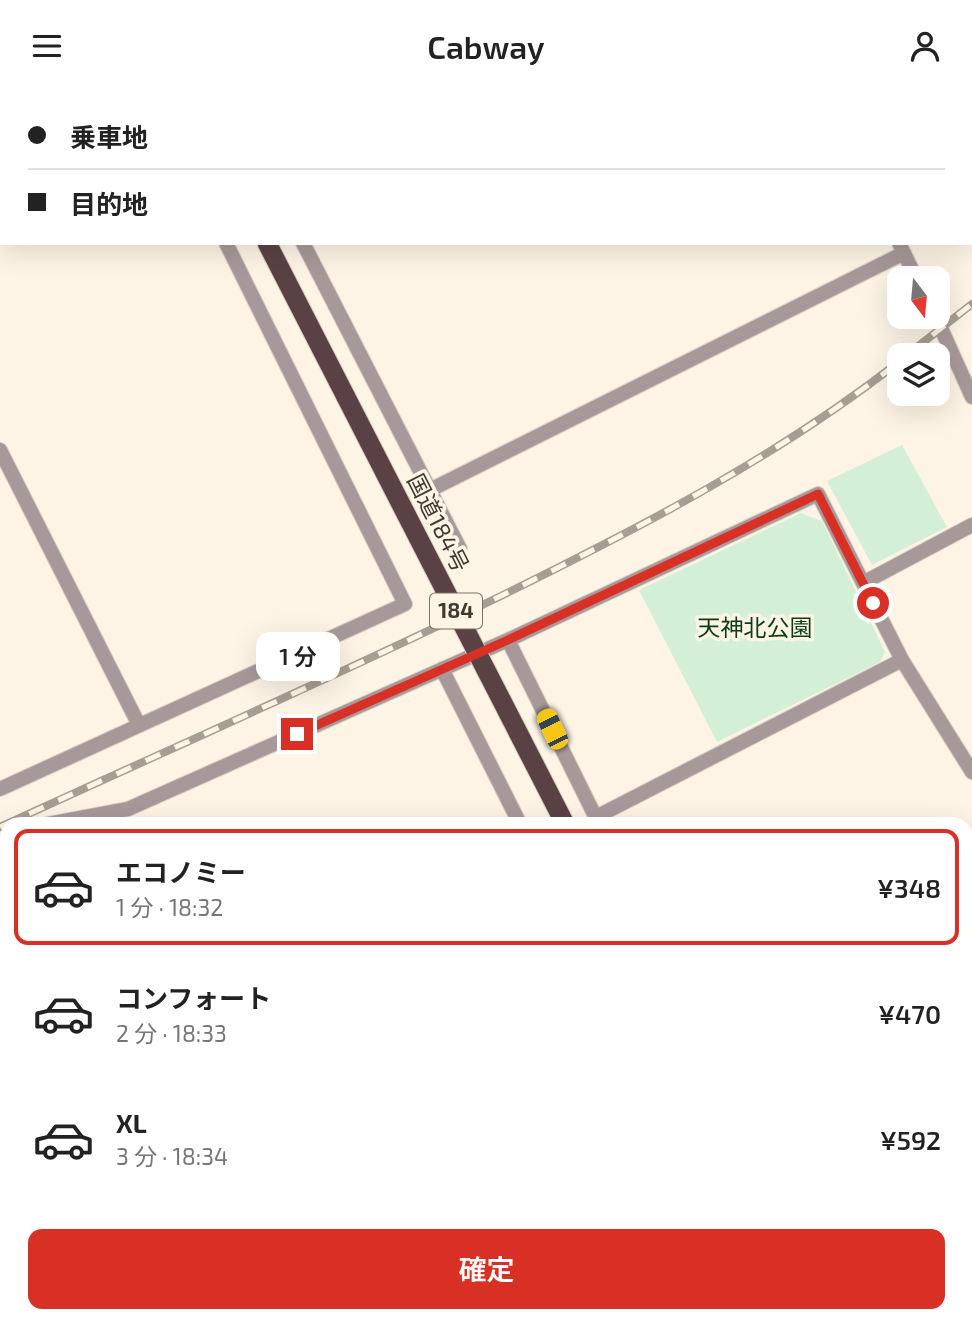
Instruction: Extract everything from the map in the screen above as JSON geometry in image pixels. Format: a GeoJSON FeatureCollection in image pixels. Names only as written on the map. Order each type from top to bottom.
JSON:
{"type":"FeatureCollection","features":[{"type":"Feature","properties":{"kind":"highway","name":"国道184号"},"geometry":{"type":"LineString","coordinates":[[268,245],[561,817]]}},
{"type":"Feature","properties":{"kind":"street"},"geometry":{"type":"LineString","coordinates":[[0,789],[405,604],[227,245]]}},
{"type":"Feature","properties":{"kind":"street"},"geometry":{"type":"LineString","coordinates":[[304,245],[460,549]]}},
{"type":"Feature","properties":{"kind":"street"},"geometry":{"type":"LineString","coordinates":[[430,490],[901,248],[910,266]]}},
{"type":"Feature","properties":{"kind":"street"},"geometry":{"type":"LineString","coordinates":[[941,329],[971,395]]}},
{"type":"Feature","properties":{"kind":"street"},"geometry":{"type":"LineString","coordinates":[[1,454],[139,726]]}},
{"type":"Feature","properties":{"kind":"street"},"geometry":{"type":"LineString","coordinates":[[85,817],[128,809],[508,640],[818,494],[902,660],[972,772]]}},
{"type":"Feature","properties":{"kind":"street"},"geometry":{"type":"LineString","coordinates":[[863,583],[972,525]]}},
{"type":"Feature","properties":{"kind":"street"},"geometry":{"type":"LineString","coordinates":[[508,640],[596,817]]}},
{"type":"Feature","properties":{"kind":"street"},"geometry":{"type":"LineString","coordinates":[[606,817],[902,660]]}},
{"type":"Feature","properties":{"kind":"street"},"geometry":{"type":"LineString","coordinates":[[442,669],[516,817]]}},
{"type":"Feature","properties":{"kind":"green space"},"geometry":{"type":"Polygon","coordinates":[[[902,445],[947,527],[872,565],[827,481],[902,445]]]}},
{"type":"Feature","properties":{"kind":"green space","name":"天神北公園"},"geometry":{"type":"Polygon","coordinates":[[[801,513],[822,521],[885,652],[880,662],[717,742],[639,590],[801,513]]]}},
{"type":"Feature","properties":{"kind":"railway"},"geometry":{"type":"LineString","coordinates":[[922,343],[972,304]]}},
{"type":"Feature","properties":{"kind":"railway"},"geometry":{"type":"LineString","coordinates":[[22,817],[382,652],[611,541],[759,458],[887,371]]}},
{"type":"Feature","properties":{"kind":"route"},"geometry":{"type":"LineString","coordinates":[[297,734],[508,640],[818,494],[873,603]]}}]}
